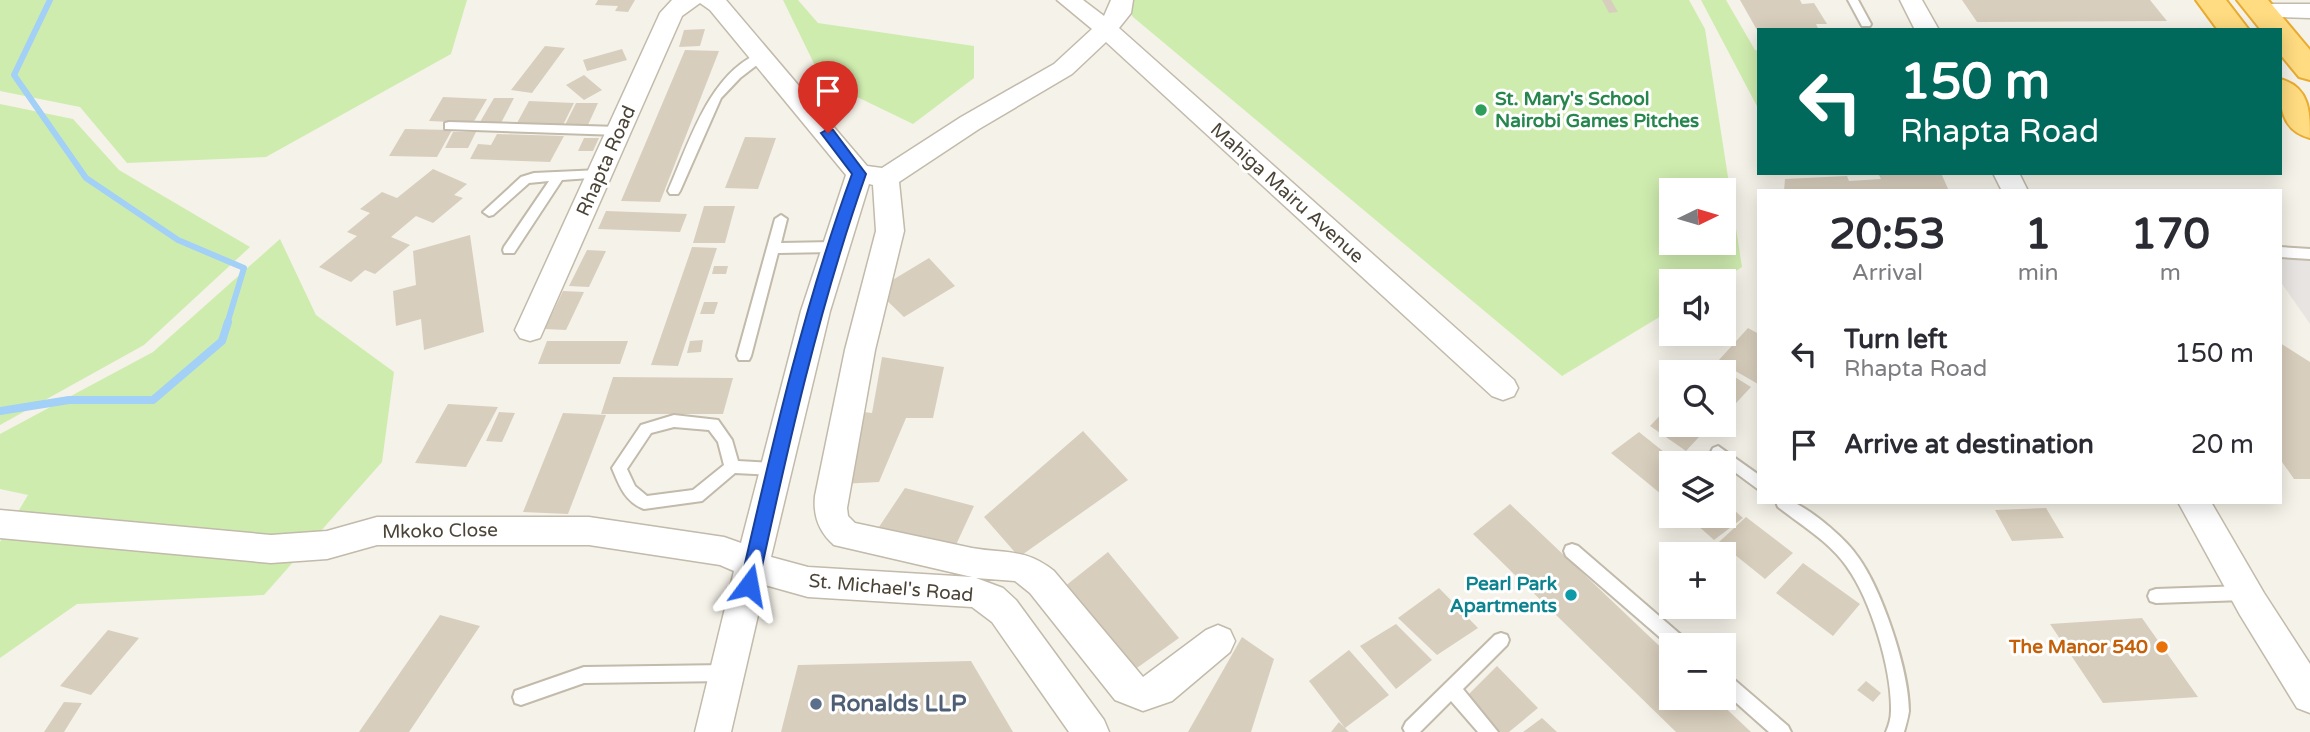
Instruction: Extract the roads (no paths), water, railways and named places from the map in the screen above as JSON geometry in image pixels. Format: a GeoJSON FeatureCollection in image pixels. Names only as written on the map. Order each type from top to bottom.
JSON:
{"type":"FeatureCollection","features":[{"type":"Feature","properties":{"kind":"highway"},"geometry":{"type":"LineString","coordinates":[[2211,0],[2232,28]]}},
{"type":"Feature","properties":{"kind":"highway"},"geometry":{"type":"LineString","coordinates":[[2282,35],[2308,65]]}},
{"type":"Feature","properties":{"kind":"highway"},"geometry":{"type":"LineString","coordinates":[[2282,92],[2310,127]]}},
{"type":"Feature","properties":{"kind":"street","name":"Rhapta Road"},"geometry":{"type":"LineString","coordinates":[[530,330],[672,13],[681,4],[691,0]]}},
{"type":"Feature","properties":{"kind":"street"},"geometry":{"type":"LineString","coordinates":[[710,0],[718,5],[873,176],[890,231],[860,350],[831,496],[829,512],[835,527],[846,535],[976,563],[1026,569],[1042,582],[1128,688],[1143,694],[1159,689],[1218,641]]}},
{"type":"Feature","properties":{"kind":"street","name":"Mahiga Mairu Avenue"},"geometry":{"type":"LineString","coordinates":[[1068,0],[1106,29],[1503,388]]}},
{"type":"Feature","properties":{"kind":"street"},"geometry":{"type":"LineString","coordinates":[[713,732],[775,470],[833,247],[873,176],[1063,69],[1106,29],[1119,13],[1122,0]]}},
{"type":"Feature","properties":{"kind":"street"},"geometry":{"type":"LineString","coordinates":[[1911,0],[1926,28]]}},
{"type":"Feature","properties":{"kind":"street"},"geometry":{"type":"LineString","coordinates":[[2268,19],[2310,11]]}},
{"type":"Feature","properties":{"kind":"street"},"geometry":{"type":"LineString","coordinates":[[2195,504],[2310,696]]}},
{"type":"Feature","properties":{"kind":"street","name":"Mkoko Close"},"geometry":{"type":"LineString","coordinates":[[0,524],[271,549],[327,545],[377,531],[589,531],[724,551],[754,563]]}},
{"type":"Feature","properties":{"kind":"street","name":"St. Michael's Road"},"geometry":{"type":"LineString","coordinates":[[754,563],[779,576],[808,582],[974,592],[991,599],[1004,611],[1091,732]]}},
{"type":"Feature","properties":{"kind":"lane"},"geometry":{"type":"LineString","coordinates":[[1853,0],[1866,24]]}},
{"type":"Feature","properties":{"kind":"lane"},"geometry":{"type":"LineString","coordinates":[[674,191],[716,96],[736,75],[762,56]]}},
{"type":"Feature","properties":{"kind":"lane"},"geometry":{"type":"LineString","coordinates":[[449,126],[619,131]]}},
{"type":"Feature","properties":{"kind":"lane"},"geometry":{"type":"LineString","coordinates":[[489,212],[525,180],[559,175],[600,174]]}},
{"type":"Feature","properties":{"kind":"lane"},"geometry":{"type":"LineString","coordinates":[[509,250],[559,175]]}},
{"type":"Feature","properties":{"kind":"lane"},"geometry":{"type":"LineString","coordinates":[[744,356],[781,219]]}},
{"type":"Feature","properties":{"kind":"lane"},"geometry":{"type":"LineString","coordinates":[[774,248],[833,247]]}},
{"type":"Feature","properties":{"kind":"lane"},"geometry":{"type":"LineString","coordinates":[[2282,252],[2310,254]]}},
{"type":"Feature","properties":{"kind":"lane"},"geometry":{"type":"LineString","coordinates":[[732,467],[725,440],[713,424],[674,421],[646,429],[619,468],[629,490],[644,503],[697,496],[732,467],[775,470]]}},
{"type":"Feature","properties":{"kind":"lane"},"geometry":{"type":"LineString","coordinates":[[1736,466],[1757,482]]}},
{"type":"Feature","properties":{"kind":"lane"},"geometry":{"type":"LineString","coordinates":[[1786,504],[1852,561],[1868,589],[1897,679],[1901,713],[1895,732]]}},
{"type":"Feature","properties":{"kind":"lane"},"geometry":{"type":"LineString","coordinates":[[1572,551],[1667,633]]}},
{"type":"Feature","properties":{"kind":"lane"},"geometry":{"type":"LineString","coordinates":[[2156,596],[2246,593]]}},
{"type":"Feature","properties":{"kind":"lane"},"geometry":{"type":"LineString","coordinates":[[1412,728],[1501,640]]}},
{"type":"Feature","properties":{"kind":"lane"},"geometry":{"type":"LineString","coordinates":[[521,697],[584,675],[728,673]]}},
{"type":"Feature","properties":{"kind":"lane"},"geometry":{"type":"LineString","coordinates":[[1452,689],[1489,732]]}},
{"type":"Feature","properties":{"kind":"lane"},"geometry":{"type":"LineString","coordinates":[[1736,692],[1782,732]]}},
{"type":"Feature","properties":{"kind":"waterway"},"geometry":{"type":"LineString","coordinates":[[50,0],[14,75],[86,178],[178,240],[244,268],[227,324]]}},
{"type":"Feature","properties":{"kind":"waterway"},"geometry":{"type":"LineString","coordinates":[[0,411],[69,400],[153,400],[222,341],[228,322]]}},
{"type":"Feature","properties":{"kind":"place","name":"St. Mary's School Nairobi Games Pitches"},"geometry":{"type":"Point","coordinates":[1481,110]}},
{"type":"Feature","properties":{"kind":"place","name":"Pearl Park Apartments"},"geometry":{"type":"Point","coordinates":[1571,595]}},
{"type":"Feature","properties":{"kind":"place","name":"The Manor 540"},"geometry":{"type":"Point","coordinates":[2162,647]}},
{"type":"Feature","properties":{"kind":"place","name":"Ronalds LLP"},"geometry":{"type":"Point","coordinates":[816,704]}}]}
